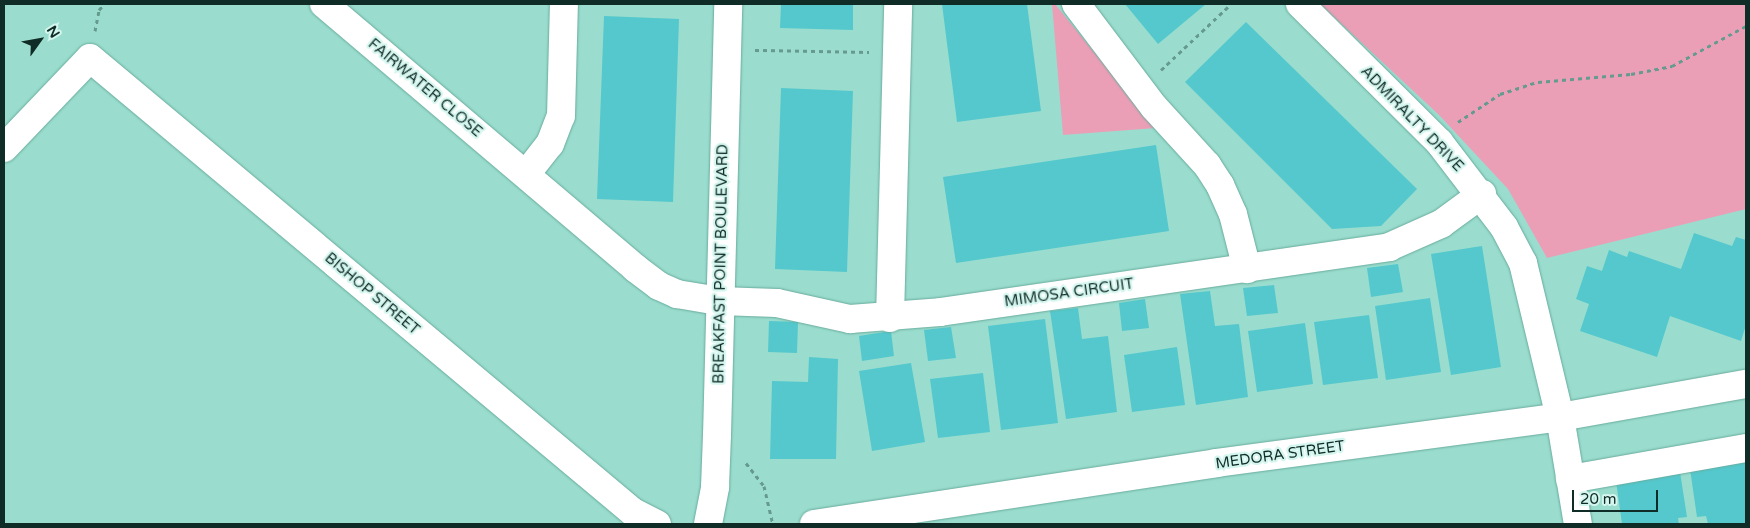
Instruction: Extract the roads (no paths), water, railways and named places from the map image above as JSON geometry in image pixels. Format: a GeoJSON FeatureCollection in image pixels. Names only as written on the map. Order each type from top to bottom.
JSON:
{"type":"FeatureCollection","features":[{"type":"Feature","properties":{"kind":"street","name":"FAIRWATER CLOSE"},"geometry":{"type":"LineString","coordinates":[[324,4],[659,286],[678,294],[719,301]]}},
{"type":"Feature","properties":{"kind":"street"},"geometry":{"type":"LineString","coordinates":[[527,173],[550,144],[561,116],[564,4]]}},
{"type":"Feature","properties":{"kind":"street","name":"BREAKFAST POINT BOULEVARD"},"geometry":{"type":"LineString","coordinates":[[708,524],[716,469],[728,4]]}},
{"type":"Feature","properties":{"kind":"street"},"geometry":{"type":"LineString","coordinates":[[890,318],[898,4]]}},
{"type":"Feature","properties":{"kind":"street"},"geometry":{"type":"LineString","coordinates":[[1076,4],[1140,89],[1220,185],[1233,214],[1247,268]]}},
{"type":"Feature","properties":{"kind":"street","name":"ADMIRALTY DRIVE"},"geometry":{"type":"LineString","coordinates":[[1300,4],[1438,142],[1482,194],[1523,262],[1560,417],[1578,524]]}},
{"type":"Feature","properties":{"kind":"street","name":"BISHOP STREET"},"geometry":{"type":"LineString","coordinates":[[4,148],[90,58],[633,512],[657,524]]}},
{"type":"Feature","properties":{"kind":"street","name":"MIMOSA CIRCUIT"},"geometry":{"type":"LineString","coordinates":[[719,301],[777,302],[850,319],[890,318],[1247,268],[1389,246],[1441,224],[1482,194]]}},
{"type":"Feature","properties":{"kind":"street","name":"MEDORA STREET"},"geometry":{"type":"LineString","coordinates":[[814,524],[1207,465],[1560,417],[1746,384]]}},
{"type":"Feature","properties":{"kind":"street"},"geometry":{"type":"LineString","coordinates":[[1570,478],[1746,448]]}}]}
